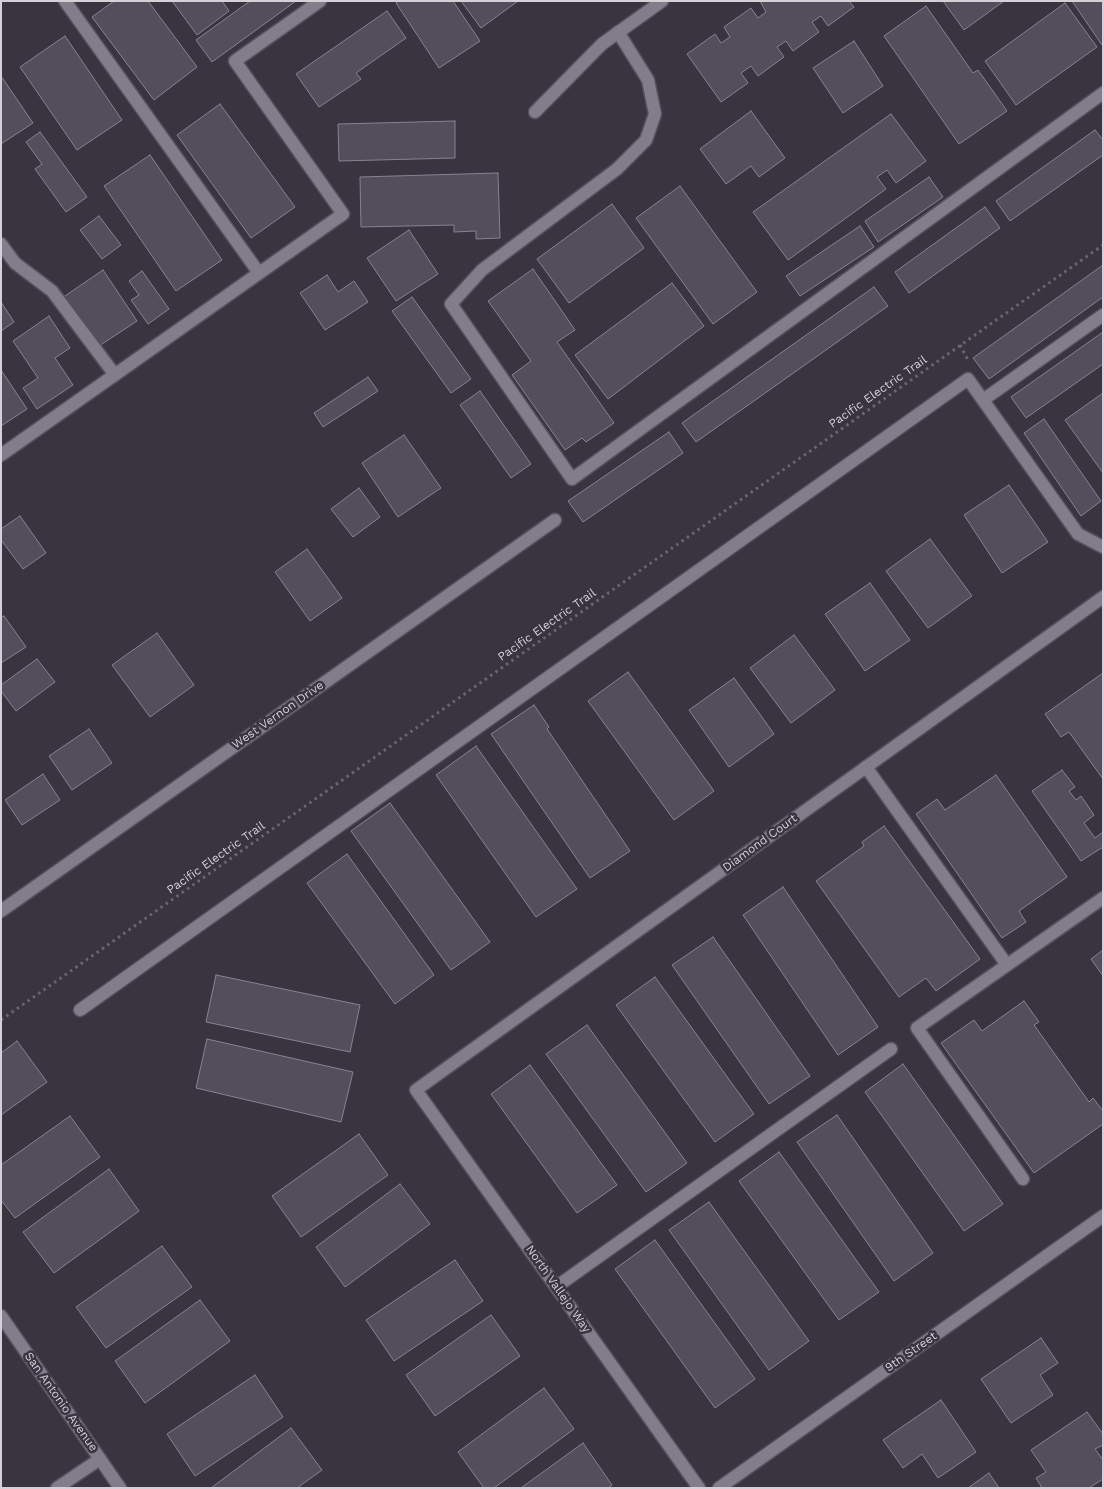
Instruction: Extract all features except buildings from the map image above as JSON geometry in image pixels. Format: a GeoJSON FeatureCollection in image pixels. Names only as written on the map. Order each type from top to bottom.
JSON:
{"type":"FeatureCollection","features":[{"type":"Feature","properties":{"kind":"street"},"geometry":{"type":"LineString","coordinates":[[64,1],[259,274]]}},
{"type":"Feature","properties":{"kind":"street"},"geometry":{"type":"LineString","coordinates":[[1,455],[343,214],[235,61],[320,1]]}},
{"type":"Feature","properties":{"kind":"street"},"geometry":{"type":"LineString","coordinates":[[535,112],[602,44],[662,1]]}},
{"type":"Feature","properties":{"kind":"street"},"geometry":{"type":"LineString","coordinates":[[618,32],[648,80],[655,114],[646,140],[617,169],[482,270],[451,304],[572,479],[1103,93]]}},
{"type":"Feature","properties":{"kind":"street"},"geometry":{"type":"LineString","coordinates":[[1,244],[15,263],[52,291],[115,375]]}},
{"type":"Feature","properties":{"kind":"street"},"geometry":{"type":"LineString","coordinates":[[983,400],[1103,315]]}},
{"type":"Feature","properties":{"kind":"street"},"geometry":{"type":"LineString","coordinates":[[80,1010],[968,379],[1078,534],[1103,547]]}},
{"type":"Feature","properties":{"kind":"street","name":"West Vernon Drive"},"geometry":{"type":"LineString","coordinates":[[1,911],[555,520]]}},
{"type":"Feature","properties":{"kind":"street","name":"Diamond Court"},"geometry":{"type":"LineString","coordinates":[[416,1090],[1103,597]]}},
{"type":"Feature","properties":{"kind":"street"},"geometry":{"type":"LineString","coordinates":[[866,767],[1007,965]]}},
{"type":"Feature","properties":{"kind":"street"},"geometry":{"type":"LineString","coordinates":[[1023,1179],[917,1028],[1103,898]]}},
{"type":"Feature","properties":{"kind":"street"},"geometry":{"type":"LineString","coordinates":[[556,1286],[891,1049]]}},
{"type":"Feature","properties":{"kind":"street","name":"North Vallejo Way"},"geometry":{"type":"LineString","coordinates":[[416,1090],[699,1488]]}},
{"type":"Feature","properties":{"kind":"street","name":"9th Street"},"geometry":{"type":"LineString","coordinates":[[719,1488],[1103,1216]]}},
{"type":"Feature","properties":{"kind":"street","name":"San Antonio Avenue"},"geometry":{"type":"LineString","coordinates":[[1,1316],[120,1488]]}},
{"type":"Feature","properties":{"kind":"street"},"geometry":{"type":"LineString","coordinates":[[57,1488],[100,1459]]}},
{"type":"Feature","properties":{"kind":"path","name":"Pacific Electric Trail"},"geometry":{"type":"LineString","coordinates":[[1,1020],[1103,246]]}}]}
